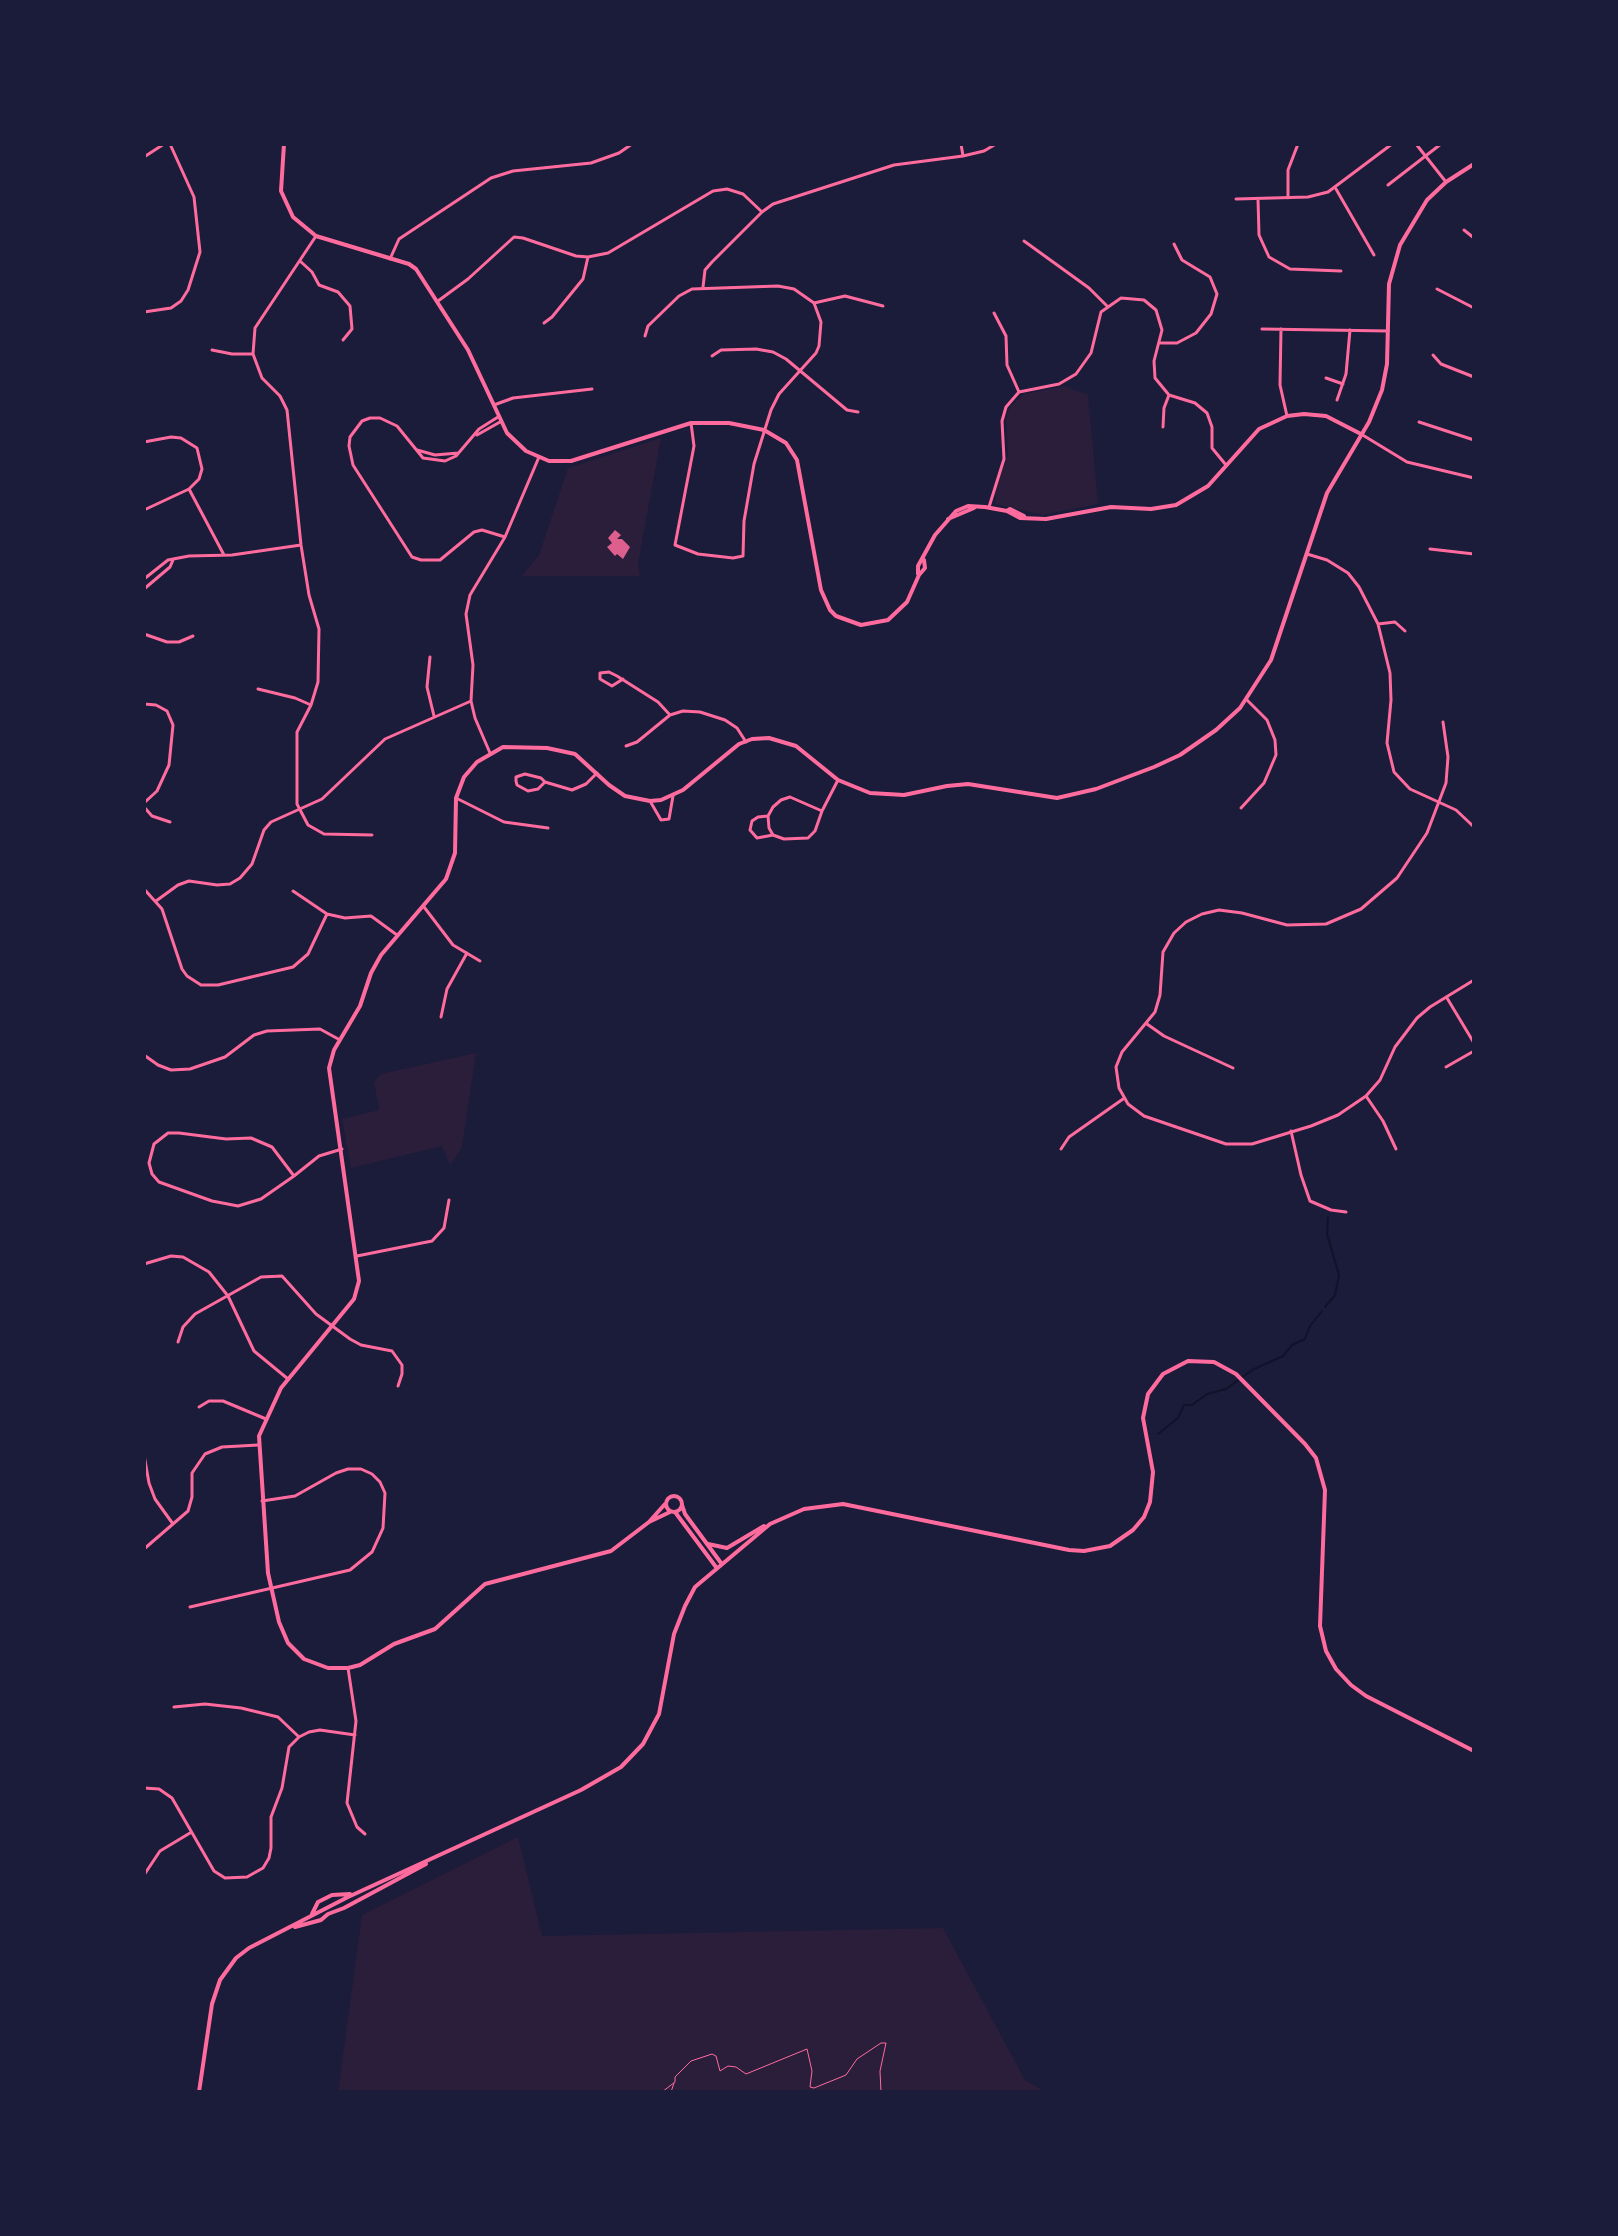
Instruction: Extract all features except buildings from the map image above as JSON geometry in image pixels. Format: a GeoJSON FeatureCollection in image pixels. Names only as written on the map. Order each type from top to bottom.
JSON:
{"type":"FeatureCollection","features":[{"type":"Feature","properties":{"kind":"street"},"geometry":{"type":"LineString","coordinates":[[144,157],[164,144]]}},
{"type":"Feature","properties":{"kind":"street"},"geometry":{"type":"LineString","coordinates":[[144,312],[171,308],[181,301],[188,290],[201,245],[194,197],[170,144]]}},
{"type":"Feature","properties":{"kind":"street"},"geometry":{"type":"LineString","coordinates":[[284,144],[280,182],[284,201],[293,217],[316,236],[409,264],[416,269],[468,350],[499,420],[515,443],[549,461],[571,461],[691,423],[729,423],[764,430],[786,443],[797,460],[821,590],[836,616],[861,625],[888,620],[907,602],[919,575],[918,566],[935,535],[950,514],[962,508],[1010,509],[1022,512],[1024,516],[1046,519],[1111,507],[1151,509],[1176,505],[1208,486],[1259,429],[1287,416],[1326,416],[1407,462],[1474,478]]}},
{"type":"Feature","properties":{"kind":"street"},"geometry":{"type":"LineString","coordinates":[[390,259],[399,239],[491,178],[513,171],[591,163],[619,153],[632,144]]}},
{"type":"Feature","properties":{"kind":"street"},"geometry":{"type":"LineString","coordinates":[[961,144],[963,156]]}},
{"type":"Feature","properties":{"kind":"street"},"geometry":{"type":"LineString","coordinates":[[703,288],[703,277],[712,262],[773,204],[894,165],[963,156],[984,151],[996,144]]}},
{"type":"Feature","properties":{"kind":"street"},"geometry":{"type":"LineString","coordinates":[[1288,198],[1288,170],[1298,144]]}},
{"type":"Feature","properties":{"kind":"street"},"geometry":{"type":"LineString","coordinates":[[1236,199],[1319,195],[1336,189],[1392,144]]}},
{"type":"Feature","properties":{"kind":"street"},"geometry":{"type":"LineString","coordinates":[[1416,144],[1446,182]]}},
{"type":"Feature","properties":{"kind":"street"},"geometry":{"type":"LineString","coordinates":[[1388,185],[1441,144]]}},
{"type":"Feature","properties":{"kind":"street"},"geometry":{"type":"LineString","coordinates":[[719,1565],[678,1498],[673,1496],[649,1522],[611,1551],[485,1584],[435,1629],[394,1644],[370,1661],[348,1668],[316,1665],[296,1652],[283,1633],[272,1589],[262,1501],[259,1436],[288,1379],[354,1299],[359,1281],[329,1068],[340,1040],[360,1006],[375,964],[446,879],[456,839],[456,798],[469,771],[490,753],[513,745],[565,750],[582,758],[625,796],[650,801],[673,796],[730,750],[746,742],[769,738],[791,743],[838,780],[861,790],[896,796],[968,784],[1040,797],[1073,796],[1180,755],[1226,722],[1247,700],[1278,643],[1327,493],[1382,390],[1389,284],[1400,245],[1415,216],[1446,182],[1474,164]]}},
{"type":"Feature","properties":{"kind":"street"},"geometry":{"type":"LineString","coordinates":[[438,301],[468,279],[514,237],[588,257],[608,253],[713,191],[727,189],[743,194],[762,212]]}},
{"type":"Feature","properties":{"kind":"street"},"geometry":{"type":"LineString","coordinates":[[1336,189],[1374,255]]}},
{"type":"Feature","properties":{"kind":"street"},"geometry":{"type":"LineString","coordinates":[[1258,198],[1259,235],[1269,257],[1290,269],[1341,271]]}},
{"type":"Feature","properties":{"kind":"street"},"geometry":{"type":"LineString","coordinates":[[1464,230],[1474,238]]}},
{"type":"Feature","properties":{"kind":"street"},"geometry":{"type":"LineString","coordinates":[[316,236],[255,328],[253,354],[262,378],[280,396],[287,410],[301,545],[309,595],[319,629],[318,682],[311,705],[297,732],[295,794],[299,810],[308,825],[324,834],[372,835]]}},
{"type":"Feature","properties":{"kind":"street"},"geometry":{"type":"LineString","coordinates":[[1024,241],[1089,288],[1107,306]]}},
{"type":"Feature","properties":{"kind":"street"},"geometry":{"type":"LineString","coordinates":[[1161,343],[1177,343],[1196,333],[1211,314],[1217,294],[1210,277],[1182,260],[1174,244]]}},
{"type":"Feature","properties":{"kind":"street"},"geometry":{"type":"LineString","coordinates":[[544,323],[583,279],[588,257]]}},
{"type":"Feature","properties":{"kind":"street"},"geometry":{"type":"LineString","coordinates":[[300,261],[319,285],[338,292],[350,306],[352,329],[343,340]]}},
{"type":"Feature","properties":{"kind":"street"},"geometry":{"type":"LineString","coordinates":[[645,336],[648,326],[679,296],[692,289],[778,286],[794,289],[814,303],[822,335],[816,353],[779,394],[764,430],[754,464],[744,521],[743,556],[698,554],[675,545],[694,446],[691,423]]}},
{"type":"Feature","properties":{"kind":"street"},"geometry":{"type":"LineString","coordinates":[[1437,289],[1474,308]]}},
{"type":"Feature","properties":{"kind":"street"},"geometry":{"type":"LineString","coordinates":[[814,303],[845,296],[883,306]]}},
{"type":"Feature","properties":{"kind":"street"},"geometry":{"type":"LineString","coordinates":[[989,507],[1004,459],[1003,414],[1006,407],[1019,392],[1059,384],[1076,374],[1091,353],[1098,319],[1107,306],[1128,297],[1151,305],[1161,322],[1161,343],[1153,371],[1158,384],[1169,395],[1195,403],[1207,413],[1212,427],[1212,448],[1226,465]]}},
{"type":"Feature","properties":{"kind":"street"},"geometry":{"type":"LineString","coordinates":[[994,313],[1006,336],[1007,365],[1019,392]]}},
{"type":"Feature","properties":{"kind":"street"},"geometry":{"type":"LineString","coordinates":[[1262,329],[1388,331]]}},
{"type":"Feature","properties":{"kind":"street"},"geometry":{"type":"LineString","coordinates":[[1281,329],[1280,385],[1287,416]]}},
{"type":"Feature","properties":{"kind":"street"},"geometry":{"type":"LineString","coordinates":[[1337,400],[1348,360],[1350,330]]}},
{"type":"Feature","properties":{"kind":"street"},"geometry":{"type":"LineString","coordinates":[[212,350],[253,354]]}},
{"type":"Feature","properties":{"kind":"street"},"geometry":{"type":"LineString","coordinates":[[712,356],[721,350],[764,350],[786,359],[847,410],[858,412]]}},
{"type":"Feature","properties":{"kind":"street"},"geometry":{"type":"LineString","coordinates":[[1433,355],[1441,364],[1474,377]]}},
{"type":"Feature","properties":{"kind":"street"},"geometry":{"type":"LineString","coordinates":[[1326,378],[1343,384]]}},
{"type":"Feature","properties":{"kind":"street"},"geometry":{"type":"LineString","coordinates":[[494,405],[513,398],[592,389]]}},
{"type":"Feature","properties":{"kind":"street"},"geometry":{"type":"LineString","coordinates":[[1163,427],[1164,408],[1169,395]]}},
{"type":"Feature","properties":{"kind":"street"},"geometry":{"type":"LineString","coordinates":[[499,420],[479,429],[477,435],[449,460],[436,462],[423,458],[397,426],[380,418],[362,421],[350,437],[349,446],[353,465],[412,557],[440,560],[474,532],[482,530],[505,537]]}},
{"type":"Feature","properties":{"kind":"street"},"geometry":{"type":"LineString","coordinates":[[1419,422],[1474,440]]}},
{"type":"Feature","properties":{"kind":"street"},"geometry":{"type":"LineString","coordinates":[[144,442],[176,437],[197,448],[202,469],[199,479],[189,489],[144,510]]}},
{"type":"Feature","properties":{"kind":"street"},"geometry":{"type":"LineString","coordinates":[[490,753],[471,701],[473,665],[466,625],[468,604],[474,587],[505,537],[539,457]]}},
{"type":"Feature","properties":{"kind":"street"},"geometry":{"type":"LineString","coordinates":[[189,489],[224,555]]}},
{"type":"Feature","properties":{"kind":"street"},"geometry":{"type":"LineString","coordinates":[[144,579],[168,560],[301,545]]}},
{"type":"Feature","properties":{"kind":"street"},"geometry":{"type":"LineString","coordinates":[[1430,549],[1474,554]]}},
{"type":"Feature","properties":{"kind":"street"},"geometry":{"type":"LineString","coordinates":[[1307,554],[1327,560],[1348,573],[1378,624],[1387,653],[1391,682],[1387,743],[1391,766],[1410,789],[1456,810],[1474,827]]}},
{"type":"Feature","properties":{"kind":"street"},"geometry":{"type":"LineString","coordinates":[[144,589],[170,567],[173,560]]}},
{"type":"Feature","properties":{"kind":"street"},"geometry":{"type":"LineString","coordinates":[[1378,624],[1395,622],[1405,631]]}},
{"type":"Feature","properties":{"kind":"street"},"geometry":{"type":"LineString","coordinates":[[144,634],[167,642],[179,642],[193,636]]}},
{"type":"Feature","properties":{"kind":"street"},"geometry":{"type":"LineString","coordinates":[[430,657],[427,687],[434,716]]}},
{"type":"Feature","properties":{"kind":"street"},"geometry":{"type":"LineString","coordinates":[[623,679],[612,686],[600,679],[600,673],[609,672],[623,679],[658,702],[670,715]]}},
{"type":"Feature","properties":{"kind":"street"},"geometry":{"type":"LineString","coordinates":[[258,689],[311,705]]}},
{"type":"Feature","properties":{"kind":"street"},"geometry":{"type":"LineString","coordinates":[[1241,808],[1264,783],[1276,755],[1275,740],[1267,720],[1247,700]]}},
{"type":"Feature","properties":{"kind":"street"},"geometry":{"type":"LineString","coordinates":[[156,901],[189,881],[217,885],[230,884],[240,878],[252,864],[264,830],[271,822],[332,792],[385,739],[471,701]]}},
{"type":"Feature","properties":{"kind":"street"},"geometry":{"type":"LineString","coordinates":[[144,704],[156,705],[167,711],[173,725],[169,765],[157,791],[144,805],[152,816],[170,822]]}},
{"type":"Feature","properties":{"kind":"street"},"geometry":{"type":"LineString","coordinates":[[626,746],[637,742],[670,715],[691,711],[725,720],[737,728],[746,742]]}},
{"type":"Feature","properties":{"kind":"street"},"geometry":{"type":"LineString","coordinates":[[1443,722],[1448,769],[1440,803],[1422,842],[1397,878],[1372,901],[1344,918],[1326,924],[1297,926],[1219,910],[1186,922],[1174,933],[1163,952],[1159,1001],[1147,1024],[1126,1044],[1118,1060],[1117,1082],[1123,1099],[1153,1120],[1232,1145],[1252,1144],[1338,1115],[1366,1096],[1380,1080],[1395,1047],[1411,1025],[1430,1007],[1474,980]]}},
{"type":"Feature","properties":{"kind":"street"},"geometry":{"type":"LineString","coordinates":[[545,782],[538,789],[528,791],[517,785],[516,777],[533,776],[572,790],[586,784],[597,773]]}},
{"type":"Feature","properties":{"kind":"street"},"geometry":{"type":"LineString","coordinates":[[768,816],[752,821],[750,830],[757,838],[773,835],[784,839],[808,838],[815,831],[838,780]]}},
{"type":"Feature","properties":{"kind":"street"},"geometry":{"type":"LineString","coordinates":[[650,801],[661,820],[669,819],[673,796]]}},
{"type":"Feature","properties":{"kind":"street"},"geometry":{"type":"LineString","coordinates":[[773,835],[768,816],[781,800],[790,797],[822,811]]}},
{"type":"Feature","properties":{"kind":"street"},"geometry":{"type":"LineString","coordinates":[[456,798],[504,822],[548,828]]}},
{"type":"Feature","properties":{"kind":"street"},"geometry":{"type":"LineString","coordinates":[[144,889],[162,909],[182,969],[194,982],[210,986],[293,967],[308,954],[327,914]]}},
{"type":"Feature","properties":{"kind":"street"},"geometry":{"type":"LineString","coordinates":[[293,891],[327,914],[345,918],[371,916],[397,935]]}},
{"type":"Feature","properties":{"kind":"street"},"geometry":{"type":"LineString","coordinates":[[424,907],[453,945],[480,961]]}},
{"type":"Feature","properties":{"kind":"street"},"geometry":{"type":"LineString","coordinates":[[441,1017],[447,989],[467,953]]}},
{"type":"Feature","properties":{"kind":"street"},"geometry":{"type":"LineString","coordinates":[[1446,997],[1474,1043]]}},
{"type":"Feature","properties":{"kind":"street"},"geometry":{"type":"LineString","coordinates":[[1147,1024],[1164,1036],[1233,1068]]}},
{"type":"Feature","properties":{"kind":"street"},"geometry":{"type":"LineString","coordinates":[[144,1055],[171,1070],[190,1069],[225,1057],[254,1035],[267,1031],[320,1029],[340,1040]]}},
{"type":"Feature","properties":{"kind":"street"},"geometry":{"type":"LineString","coordinates":[[1446,1067],[1474,1051]]}},
{"type":"Feature","properties":{"kind":"street"},"geometry":{"type":"LineString","coordinates":[[1366,1096],[1383,1121],[1396,1149]]}},
{"type":"Feature","properties":{"kind":"street"},"geometry":{"type":"LineString","coordinates":[[1061,1149],[1069,1137],[1123,1099]]}},
{"type":"Feature","properties":{"kind":"street"},"geometry":{"type":"LineString","coordinates":[[1291,1131],[1310,1201],[1331,1210],[1346,1212]]}},
{"type":"Feature","properties":{"kind":"street"},"geometry":{"type":"LineString","coordinates":[[294,1176],[272,1147],[251,1138],[226,1139],[168,1133],[154,1144],[149,1163],[152,1174],[159,1182],[224,1205],[238,1206],[261,1199],[294,1176],[319,1156],[342,1149]]}},
{"type":"Feature","properties":{"kind":"street"},"geometry":{"type":"LineString","coordinates":[[357,1256],[432,1241],[444,1228],[449,1200]]}},
{"type":"Feature","properties":{"kind":"street"},"geometry":{"type":"LineString","coordinates":[[144,1264],[171,1256],[183,1257],[209,1272],[228,1296],[254,1351],[288,1379]]}},
{"type":"Feature","properties":{"kind":"street"},"geometry":{"type":"LineString","coordinates":[[178,1342],[188,1320],[261,1277],[282,1276],[305,1303],[333,1326],[361,1345],[392,1351],[402,1365],[398,1386]]}},
{"type":"Feature","properties":{"kind":"street"},"geometry":{"type":"LineString","coordinates":[[707,1544],[727,1548],[804,1509],[843,1504],[1069,1550],[1084,1551],[1110,1546],[1133,1530],[1144,1517],[1150,1502],[1153,1472],[1143,1418],[1144,1405],[1154,1384],[1174,1366],[1188,1361],[1214,1362],[1240,1378],[1311,1450],[1322,1473],[1325,1499],[1320,1626],[1332,1663],[1346,1680],[1366,1696],[1474,1751]]}},
{"type":"Feature","properties":{"kind":"street"},"geometry":{"type":"LineString","coordinates":[[199,1407],[209,1401],[223,1401],[266,1419]]}},
{"type":"Feature","properties":{"kind":"street"},"geometry":{"type":"LineString","coordinates":[[144,1549],[188,1511],[192,1497],[192,1473],[205,1454],[222,1447],[258,1445]]}},
{"type":"Feature","properties":{"kind":"street"},"geometry":{"type":"LineString","coordinates":[[144,1455],[155,1499],[173,1524]]}},
{"type":"Feature","properties":{"kind":"street"},"geometry":{"type":"LineString","coordinates":[[190,1607],[341,1573],[361,1564],[380,1538],[386,1502],[380,1482],[361,1469],[348,1469],[295,1496],[262,1501]]}},
{"type":"Feature","properties":{"kind":"street"},"geometry":{"type":"LineString","coordinates":[[665,1504],[719,1565]]}},
{"type":"Feature","properties":{"kind":"street"},"geometry":{"type":"LineString","coordinates":[[649,1522],[682,1505]]}},
{"type":"Feature","properties":{"kind":"street"},"geometry":{"type":"LineString","coordinates":[[199,2092],[210,2014],[220,1980],[236,1958],[277,1933],[352,1895],[581,1790],[621,1767],[635,1753],[659,1714],[674,1634],[695,1587],[770,1524]]}},
{"type":"Feature","properties":{"kind":"street"},"geometry":{"type":"LineString","coordinates":[[348,1668],[356,1721],[347,1803],[357,1827],[365,1834]]}},
{"type":"Feature","properties":{"kind":"street"},"geometry":{"type":"LineString","coordinates":[[174,1707],[205,1704],[241,1708],[278,1717],[299,1737]]}},
{"type":"Feature","properties":{"kind":"street"},"geometry":{"type":"LineString","coordinates":[[144,1788],[159,1789],[168,1794],[209,1864],[225,1878],[247,1877],[263,1868],[271,1848],[271,1817],[285,1776],[289,1747],[299,1737],[320,1730],[355,1735]]}},
{"type":"Feature","properties":{"kind":"street"},"geometry":{"type":"LineString","coordinates":[[144,1875],[160,1851],[191,1832]]}},
{"type":"Feature","properties":{"kind":"street"},"geometry":{"type":"LineString","coordinates":[[277,1933],[321,1920],[438,1856]]}},
{"type":"Feature","properties":{"kind":"street"},"geometry":{"type":"LineString","coordinates":[[311,1916],[318,1902],[332,1895],[352,1895]]}},
{"type":"Feature","properties":{"kind":"path"},"geometry":{"type":"LineString","coordinates":[[662,2092],[675,2082],[675,2077],[691,2061],[712,2054],[716,2056],[720,2071],[728,2066],[746,2074],[807,2049],[812,2071],[810,2087],[814,2088],[846,2075],[857,2059],[881,2043],[886,2043],[880,2071],[881,2092]]}},
{"type":"Feature","properties":{"kind":"path"},"geometry":{"type":"LineString","coordinates":[[671,2092],[672,2085]]}},
{"type":"Feature","properties":{"kind":"shaded area"},"geometry":{"type":"Polygon","coordinates":[[[1065,386],[1088,395],[1098,504],[1042,515],[995,504],[996,490],[1008,455],[1006,419],[1009,408],[1024,394],[1065,386]]]}},
{"type":"Feature","properties":{"kind":"shaded area"},"geometry":{"type":"Polygon","coordinates":[[[661,438],[638,564],[640,576],[522,576],[539,555],[568,468],[661,438]]]}},
{"type":"Feature","properties":{"kind":"shaded area"},"geometry":{"type":"Polygon","coordinates":[[[476,1053],[462,1147],[450,1165],[442,1146],[351,1168],[342,1119],[379,1110],[374,1082],[381,1074],[476,1053]]]}},
{"type":"Feature","properties":{"kind":"shaded area"},"geometry":{"type":"Polygon","coordinates":[[[518,1837],[542,1936],[943,1928],[1025,2080],[1046,2092],[338,2092],[362,1915],[518,1837]]]}},
{"type":"Feature","properties":{"kind":"waterway"},"geometry":{"type":"LineString","coordinates":[[1325,1307],[1335,1295],[1339,1275],[1327,1234],[1328,1217]]}},
{"type":"Feature","properties":{"kind":"waterway"},"geometry":{"type":"LineString","coordinates":[[1158,1434],[1178,1418],[1184,1405],[1192,1405],[1207,1394],[1226,1389],[1252,1370],[1283,1356],[1292,1345],[1305,1339],[1310,1326],[1322,1311]]}}]}
